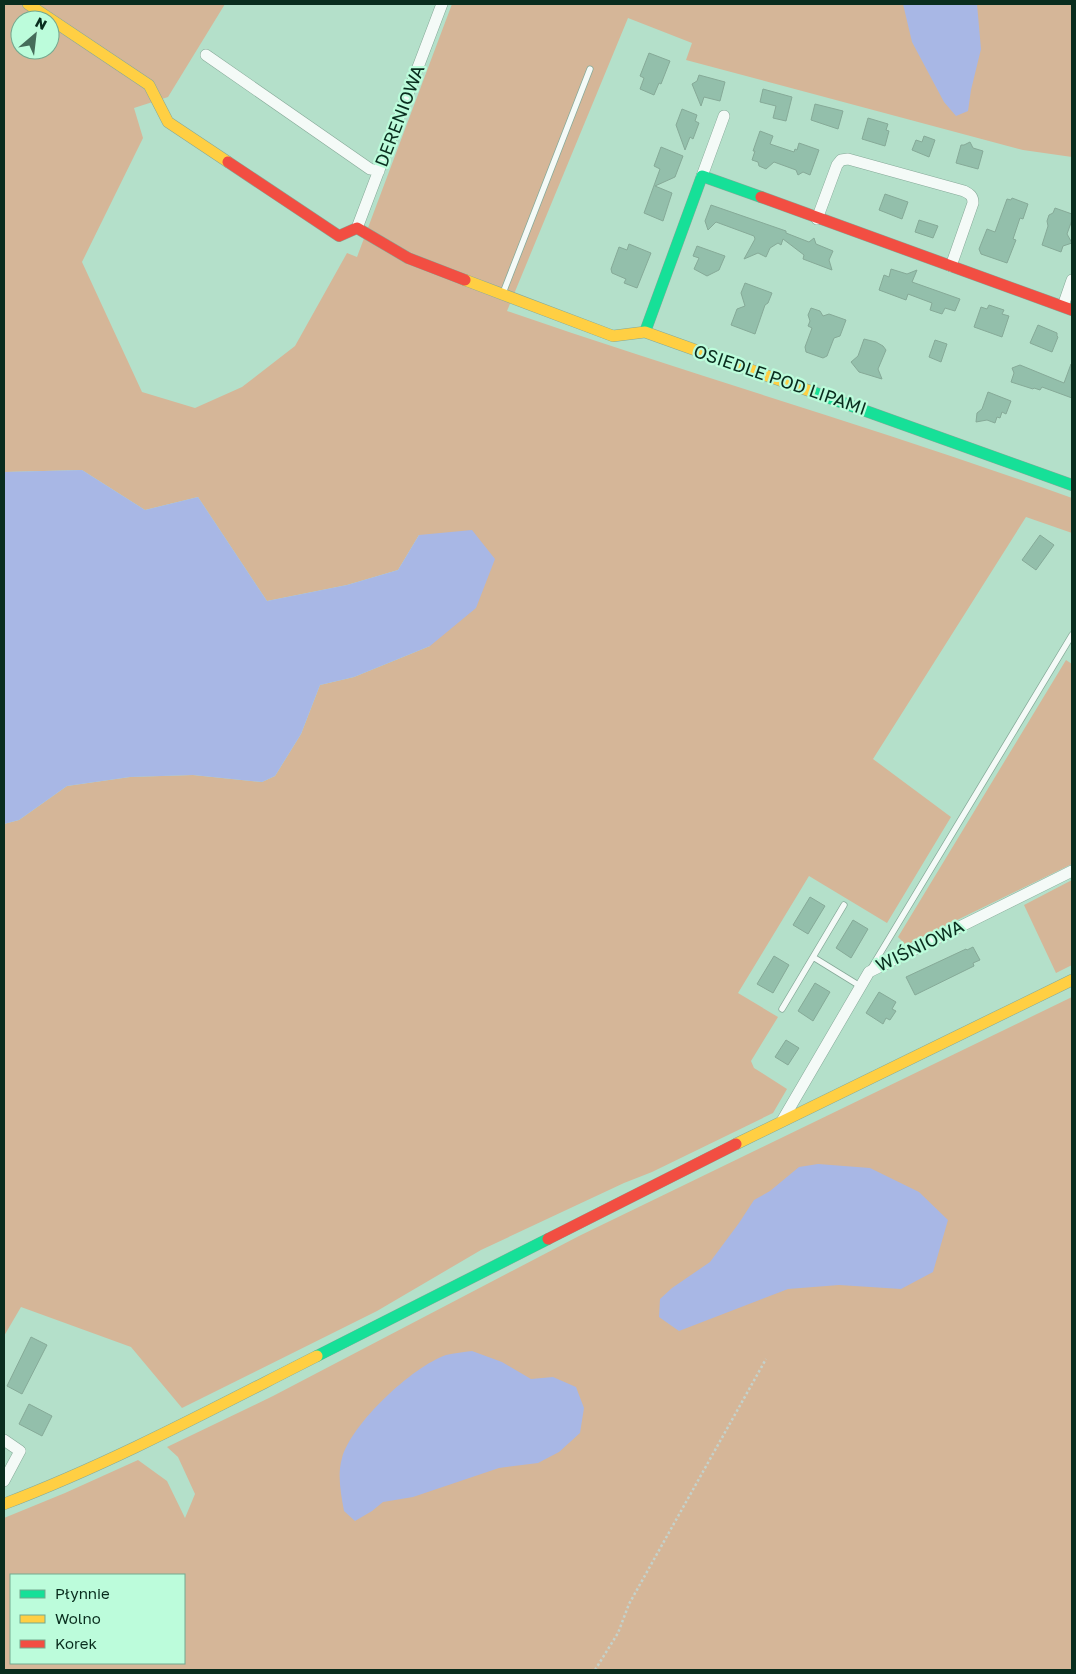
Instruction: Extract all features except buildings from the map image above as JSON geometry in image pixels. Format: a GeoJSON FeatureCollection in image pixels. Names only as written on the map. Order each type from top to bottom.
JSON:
{"type":"FeatureCollection","features":[{"type":"Feature","properties":{"kind":"street"},"geometry":{"type":"LineString","coordinates":[[28,4],[149,85],[168,122],[339,236],[358,228],[408,258],[613,336],[644,332],[724,116]]}},
{"type":"Feature","properties":{"kind":"street","name":"DERENIOWA"},"geometry":{"type":"LineString","coordinates":[[358,228],[442,4]]}},
{"type":"Feature","properties":{"kind":"street"},"geometry":{"type":"LineString","coordinates":[[206,56],[370,169],[379,172]]}},
{"type":"Feature","properties":{"kind":"street"},"geometry":{"type":"LineString","coordinates":[[818,218],[837,165],[841,160],[848,160],[964,191],[971,194],[973,203],[951,266]]}},
{"type":"Feature","properties":{"kind":"street"},"geometry":{"type":"LineString","coordinates":[[702,176],[1067,308],[1072,280]]}},
{"type":"Feature","properties":{"kind":"street","name":"OSIEDLE POD LIPAMI"},"geometry":{"type":"LineString","coordinates":[[644,332],[1072,485]]}},
{"type":"Feature","properties":{"kind":"street","name":"WIŚNIOWA"},"geometry":{"type":"LineString","coordinates":[[782,1121],[869,972],[1072,871]]}},
{"type":"Feature","properties":{"kind":"street"},"geometry":{"type":"LineString","coordinates":[[4,1504],[46,1488],[192,1419],[782,1121],[1072,980]]}},
{"type":"Feature","properties":{"kind":"street"},"geometry":{"type":"LineString","coordinates":[[4,1440],[20,1451],[4,1481]]}},
{"type":"Feature","properties":{"kind":"lane"},"geometry":{"type":"LineString","coordinates":[[502,295],[590,69]]}},
{"type":"Feature","properties":{"kind":"lane"},"geometry":{"type":"LineString","coordinates":[[869,972],[1072,635]]}},
{"type":"Feature","properties":{"kind":"lane"},"geometry":{"type":"LineString","coordinates":[[782,1009],[844,905]]}},
{"type":"Feature","properties":{"kind":"lane"},"geometry":{"type":"LineString","coordinates":[[813,957],[860,986]]}},
{"type":"Feature","properties":{"kind":"path"},"geometry":{"type":"LineString","coordinates":[[595,1670],[618,1633],[629,1604],[766,1360]]}},
{"type":"Feature","properties":{"kind":"shaded area"},"geometry":{"type":"Polygon","coordinates":[[[4,4],[225,4],[168,97],[134,108],[143,138],[82,262],[142,392],[195,408],[242,387],[295,346],[347,253],[357,257],[452,4],[1072,4],[1072,157],[1023,150],[686,60],[692,43],[628,18],[507,311],[1002,473],[1072,498],[1072,533],[1026,517],[873,759],[951,817],[887,923],[809,876],[738,993],[778,1017],[751,1061],[754,1068],[787,1089],[773,1113],[652,1172],[624,1183],[481,1250],[377,1311],[182,1408],[131,1347],[21,1307],[4,1336],[4,824],[19,820],[67,786],[130,777],[193,775],[262,782],[275,776],[301,734],[320,685],[354,677],[430,646],[419,535],[398,570],[347,585],[267,601],[198,497],[145,510],[82,470],[4,472],[4,4]]]}},
{"type":"Feature","properties":{"kind":"shaded area"},"geometry":{"type":"Polygon","coordinates":[[[1066,660],[1072,664],[1072,864],[906,945],[898,937],[1066,660]]]}},
{"type":"Feature","properties":{"kind":"shaded area"},"geometry":{"type":"Polygon","coordinates":[[[1072,880],[1072,965],[1056,973],[1024,905],[1072,880]]]}},
{"type":"Feature","properties":{"kind":"shaded area"},"geometry":{"type":"Polygon","coordinates":[[[1072,997],[1072,1670],[4,1670],[4,1518],[138,1460],[167,1481],[185,1518],[195,1494],[178,1457],[167,1447],[273,1396],[579,1236],[1072,997]]]}},
{"type":"Feature","properties":{"kind":"water"},"geometry":{"type":"Polygon","coordinates":[[[903,4],[977,4],[981,49],[968,111],[956,116],[944,102],[912,42],[903,4]]]}},
{"type":"Feature","properties":{"kind":"water"},"geometry":{"type":"Polygon","coordinates":[[[82,470],[145,510],[198,497],[267,601],[347,585],[398,570],[419,535],[472,530],[495,559],[476,608],[430,646],[354,677],[320,685],[301,734],[275,776],[262,782],[193,775],[130,777],[67,786],[19,820],[4,824],[4,472],[82,470]]]}},
{"type":"Feature","properties":{"kind":"water"},"geometry":{"type":"Polygon","coordinates":[[[818,1164],[870,1168],[919,1192],[948,1220],[933,1272],[901,1289],[839,1285],[788,1289],[679,1331],[659,1317],[660,1299],[672,1288],[710,1262],[754,1200],[770,1191],[799,1167],[818,1164]]]}},
{"type":"Feature","properties":{"kind":"water"},"geometry":{"type":"Polygon","coordinates":[[[472,1351],[502,1362],[531,1379],[553,1377],[576,1387],[584,1408],[580,1433],[559,1452],[538,1463],[499,1468],[413,1497],[383,1502],[355,1521],[344,1511],[340,1471],[342,1458],[348,1444],[358,1429],[385,1398],[417,1371],[432,1361],[446,1355],[472,1351]]]}},
{"type":"Feature","properties":{"kind":"traffic: fast"},"geometry":{"type":"LineString","coordinates":[[645,332],[702,176],[761,197]]}},
{"type":"Feature","properties":{"kind":"traffic: fast"},"geometry":{"type":"LineString","coordinates":[[810,391],[1072,485]]}},
{"type":"Feature","properties":{"kind":"traffic: fast"},"geometry":{"type":"LineString","coordinates":[[317,1356],[548,1239]]}},
{"type":"Feature","properties":{"kind":"traffic: slow"},"geometry":{"type":"LineString","coordinates":[[28,4],[149,85],[168,122],[228,162]]}},
{"type":"Feature","properties":{"kind":"traffic: slow"},"geometry":{"type":"LineString","coordinates":[[465,280],[613,336],[645,332],[810,391]]}},
{"type":"Feature","properties":{"kind":"traffic: slow"},"geometry":{"type":"LineString","coordinates":[[736,1144],[1072,980]]}},
{"type":"Feature","properties":{"kind":"traffic: slow"},"geometry":{"type":"LineString","coordinates":[[4,1504],[123,1453],[317,1356]]}},
{"type":"Feature","properties":{"kind":"traffic: jam"},"geometry":{"type":"LineString","coordinates":[[228,162],[339,236],[357,228],[408,258],[465,280]]}},
{"type":"Feature","properties":{"kind":"traffic: jam"},"geometry":{"type":"LineString","coordinates":[[761,197],[1072,310]]}},
{"type":"Feature","properties":{"kind":"traffic: jam"},"geometry":{"type":"LineString","coordinates":[[548,1239],[736,1144]]}}]}
